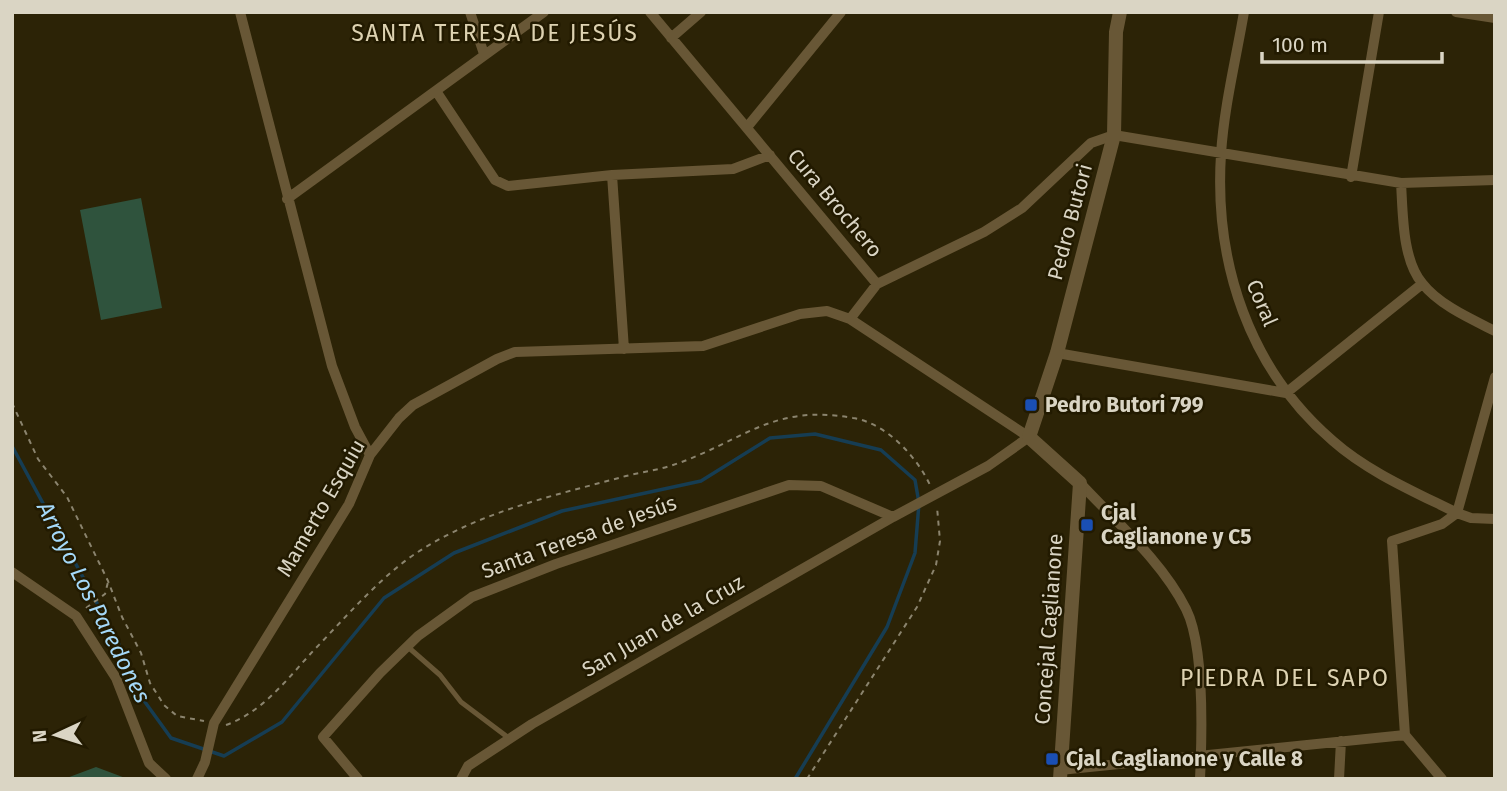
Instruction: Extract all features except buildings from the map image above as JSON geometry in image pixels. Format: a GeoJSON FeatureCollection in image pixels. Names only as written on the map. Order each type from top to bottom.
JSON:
{"type":"FeatureCollection","features":[{"type":"Feature","properties":{"kind":"street"},"geometry":{"type":"LineString","coordinates":[[240,12],[332,366],[355,427],[370,455]]}},
{"type":"Feature","properties":{"kind":"street"},"geometry":{"type":"LineString","coordinates":[[470,12],[484,54]]}},
{"type":"Feature","properties":{"kind":"street"},"geometry":{"type":"LineString","coordinates":[[287,199],[544,12]]}},
{"type":"Feature","properties":{"kind":"street","name":"Cura Brochero"},"geometry":{"type":"LineString","coordinates":[[650,12],[748,126],[877,284],[850,319]]}},
{"type":"Feature","properties":{"kind":"street"},"geometry":{"type":"LineString","coordinates":[[671,38],[701,12]]}},
{"type":"Feature","properties":{"kind":"street"},"geometry":{"type":"LineString","coordinates":[[748,126],[841,12]]}},
{"type":"Feature","properties":{"kind":"street","name":"Pedro Butori"},"geometry":{"type":"LineString","coordinates":[[1029,438],[1057,353],[1114,135],[1116,32],[1121,12]]}},
{"type":"Feature","properties":{"kind":"street","name":"Coral"},"geometry":{"type":"LineString","coordinates":[[1244,12],[1221,153],[1220,212],[1226,258],[1239,307],[1286,393],[1333,442],[1395,482],[1457,513],[1471,518],[1495,519]]}},
{"type":"Feature","properties":{"kind":"street"},"geometry":{"type":"LineString","coordinates":[[1352,177],[1379,12]]}},
{"type":"Feature","properties":{"kind":"street"},"geometry":{"type":"LineString","coordinates":[[1456,12],[1495,18]]}},
{"type":"Feature","properties":{"kind":"street"},"geometry":{"type":"LineString","coordinates":[[436,91],[495,180],[508,186],[612,175],[733,169],[770,155]]}},
{"type":"Feature","properties":{"kind":"street"},"geometry":{"type":"LineString","coordinates":[[877,284],[984,232],[1022,208],[1091,143],[1114,135],[1352,177],[1401,183],[1495,180]]}},
{"type":"Feature","properties":{"kind":"street"},"geometry":{"type":"LineString","coordinates":[[612,175],[624,349]]}},
{"type":"Feature","properties":{"kind":"street"},"geometry":{"type":"LineString","coordinates":[[1401,183],[1407,242],[1412,265],[1422,284],[1464,315],[1495,331]]}},
{"type":"Feature","properties":{"kind":"street"},"geometry":{"type":"LineString","coordinates":[[1057,353],[1286,393],[1422,284]]}},
{"type":"Feature","properties":{"kind":"street","name":"Mamerto Esquiu"},"geometry":{"type":"LineString","coordinates":[[197,779],[205,762],[214,723],[349,504],[370,455],[399,418],[413,405],[515,352],[703,346],[800,314],[827,311],[850,319]]}},
{"type":"Feature","properties":{"kind":"street"},"geometry":{"type":"LineString","coordinates":[[850,319],[1029,438],[1080,483],[1173,586],[1188,612],[1197,646],[1201,754],[1199,779]]}},
{"type":"Feature","properties":{"kind":"street"},"geometry":{"type":"LineString","coordinates":[[1442,779],[1405,735],[1392,541],[1442,524],[1457,513],[1495,377]]}},
{"type":"Feature","properties":{"kind":"street","name":"San Juan de la Cruz"},"geometry":{"type":"LineString","coordinates":[[461,779],[468,766],[510,738],[893,517],[988,466],[1029,438]]}},
{"type":"Feature","properties":{"kind":"street","name":"Concejal Caglianone"},"geometry":{"type":"LineString","coordinates":[[1060,774],[1080,483]]}},
{"type":"Feature","properties":{"kind":"street","name":"Santa Teresa de Jesús"},"geometry":{"type":"LineString","coordinates":[[358,779],[323,737],[408,647],[472,597],[568,560],[789,485],[821,486],[893,517]]}},
{"type":"Feature","properties":{"kind":"street"},"geometry":{"type":"LineString","coordinates":[[12,572],[76,616],[116,678],[149,763],[166,779]]}},
{"type":"Feature","properties":{"kind":"street"},"geometry":{"type":"LineString","coordinates":[[1060,774],[1201,754],[1405,735]]}},
{"type":"Feature","properties":{"kind":"street"},"geometry":{"type":"LineString","coordinates":[[1339,779],[1341,741]]}},
{"type":"Feature","properties":{"kind":"lane"},"geometry":{"type":"LineString","coordinates":[[408,647],[440,675],[461,702],[510,738]]}},
{"type":"Feature","properties":{"kind":"path"},"geometry":{"type":"LineString","coordinates":[[12,403],[38,459],[67,496],[141,653],[150,683],[164,705],[177,716],[226,725],[239,720],[268,700],[377,583],[412,556],[447,537],[515,506],[670,466],[699,455],[759,424],[818,414],[856,418],[888,434],[911,455],[931,496],[940,541],[936,565],[917,607],[807,779]]}},
{"type":"Feature","properties":{"kind":"path"},"geometry":{"type":"LineString","coordinates":[[76,616],[105,594],[108,580]]}},
{"type":"Feature","properties":{"kind":"green space"},"geometry":{"type":"Polygon","coordinates":[[[141,198],[162,308],[101,320],[80,210],[141,198]]]}},
{"type":"Feature","properties":{"kind":"green space"},"geometry":{"type":"Polygon","coordinates":[[[96,767],[128,779],[64,779],[96,767]]]}},
{"type":"Feature","properties":{"kind":"waterway","name":"Arroyo Los Paredones"},"geometry":{"type":"LineString","coordinates":[[12,446],[118,642],[137,691],[171,738],[224,756],[282,722],[384,598],[454,553],[562,511],[701,481],[770,438],[815,434],[881,450],[915,480],[919,503],[915,553],[887,627],[795,779]]}},
{"type":"Feature","properties":{"kind":"place","name":"Pedro Butori 799"},"geometry":{"type":"Point","coordinates":[1031,405]}},
{"type":"Feature","properties":{"kind":"place","name":"Cjal Caglianone y C5"},"geometry":{"type":"Point","coordinates":[1087,525]}},
{"type":"Feature","properties":{"kind":"place","name":"Cjal. Caglianone y Calle 8"},"geometry":{"type":"Point","coordinates":[1052,759]}},
{"type":"Feature","properties":{"kind":"district","name":"SANTA TERESA DE JESÚS"},"geometry":{"type":"Point","coordinates":[495,33]}},
{"type":"Feature","properties":{"kind":"district","name":"PIEDRA DEL SAPO"},"geometry":{"type":"Point","coordinates":[1285,678]}}]}
